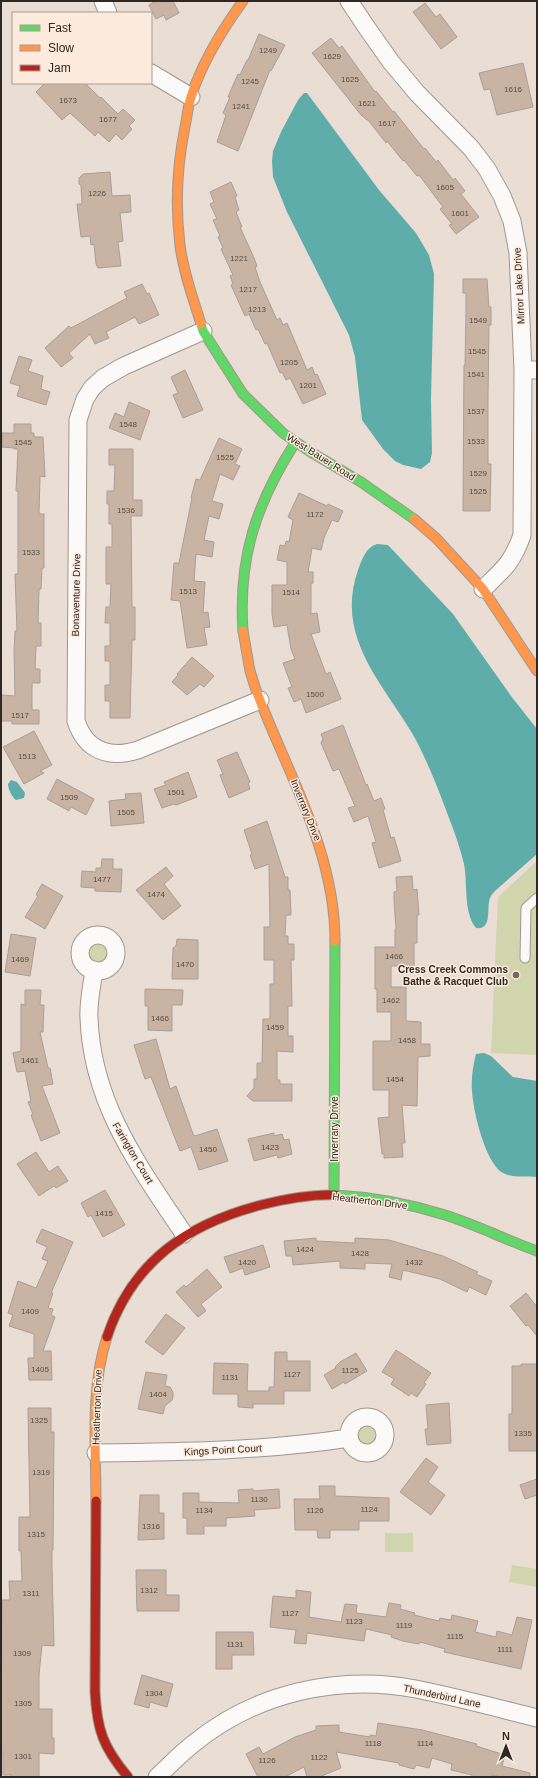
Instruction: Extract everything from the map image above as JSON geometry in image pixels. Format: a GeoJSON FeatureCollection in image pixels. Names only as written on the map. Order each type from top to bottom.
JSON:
{"type":"FeatureCollection","features":[{"type":"Feature","properties":{"kind":"street"},"geometry":{"type":"LineString","coordinates":[[103,1],[108,12]]}},
{"type":"Feature","properties":{"kind":"street","name":"West Bauer Road"},"geometry":{"type":"LineString","coordinates":[[243,1],[223,29],[209,55],[191,97],[179,157],[176,197],[180,246],[190,292],[203,331],[243,394],[272,423],[295,443],[361,482],[401,509],[436,538],[483,589],[537,671]]}},
{"type":"Feature","properties":{"kind":"street","name":"Mirror Lake Drive"},"geometry":{"type":"LineString","coordinates":[[349,1],[391,62],[417,93],[471,148],[487,169],[502,196],[512,221],[518,253],[530,370],[522,535],[517,552],[512,560],[483,589]]}},
{"type":"Feature","properties":{"kind":"street"},"geometry":{"type":"LineString","coordinates":[[152,74],[191,97]]}},
{"type":"Feature","properties":{"kind":"street","name":"Bonaventure Drive"},"geometry":{"type":"LineString","coordinates":[[203,331],[124,366],[103,378],[92,388],[82,406],[78,420],[76,721],[78,729],[86,741],[96,749],[114,754],[124,754],[138,750],[260,700]]}},
{"type":"Feature","properties":{"kind":"street","name":"Inverrary Drive"},"geometry":{"type":"LineString","coordinates":[[295,443],[284,458],[258,510],[246,552],[241,602],[244,636],[250,671],[260,700],[320,846],[328,868],[333,896],[335,922],[334,1195]]}},
{"type":"Feature","properties":{"kind":"street","name":"Farington Court"},"geometry":{"type":"LineString","coordinates":[[94,970],[89,1017],[97,1075],[103,1095],[114,1121],[129,1149],[184,1234]]}},
{"type":"Feature","properties":{"kind":"street","name":"Heatherton Drive"},"geometry":{"type":"LineString","coordinates":[[128,1777],[108,1754],[96,1718],[96,1390],[98,1367],[104,1340],[111,1321],[133,1283],[155,1258],[184,1234],[222,1215],[251,1206],[305,1197],[334,1195],[372,1199],[430,1210],[459,1219],[537,1251]]}},
{"type":"Feature","properties":{"kind":"street","name":"Kings Point Court"},"geometry":{"type":"LineString","coordinates":[[96,1453],[195,1452],[263,1448],[349,1438]]}},
{"type":"Feature","properties":{"kind":"street","name":"Thunderbird Lane"},"geometry":{"type":"LineString","coordinates":[[157,1777],[193,1744],[238,1714],[263,1702],[291,1693],[330,1686],[369,1684],[415,1689],[537,1718]]}},
{"type":"Feature","properties":{"kind":"lane"},"geometry":{"type":"LineString","coordinates":[[525,958],[526,908],[537,898]]}},
{"type":"Feature","properties":{"kind":"lane"},"geometry":{"type":"LineString","coordinates":[[526,908],[537,908]]}},
{"type":"Feature","properties":{"kind":"green space","name":"Cress Creek Commons Bathe & Racquet Club"},"geometry":{"type":"Polygon","coordinates":[[[537,861],[537,1055],[491,1053],[498,897],[537,861]]]}},
{"type":"Feature","properties":{"kind":"green space"},"geometry":{"type":"Polygon","coordinates":[[[98,942],[105,945],[108,952],[105,959],[98,962],[91,959],[88,952],[91,945],[98,942]]]}},
{"type":"Feature","properties":{"kind":"green space"},"geometry":{"type":"Polygon","coordinates":[[[367,1426],[374,1429],[377,1436],[374,1443],[367,1446],[360,1443],[357,1436],[360,1429],[367,1426]]]}},
{"type":"Feature","properties":{"kind":"green space"},"geometry":{"type":"Polygon","coordinates":[[[385,1533],[413,1533],[413,1552],[385,1552],[385,1533]]]}},
{"type":"Feature","properties":{"kind":"green space"},"geometry":{"type":"Polygon","coordinates":[[[512,1565],[537,1569],[537,1587],[509,1582],[512,1565]]]}},
{"type":"Feature","properties":{"kind":"water"},"geometry":{"type":"Polygon","coordinates":[[[304,93],[307,93],[379,190],[416,233],[429,255],[434,274],[431,399],[432,453],[430,462],[421,469],[403,465],[395,461],[383,449],[362,420],[355,357],[349,335],[287,212],[273,177],[273,151],[298,100],[304,93]]]}},
{"type":"Feature","properties":{"kind":"water"},"geometry":{"type":"Polygon","coordinates":[[[377,544],[388,545],[453,614],[511,696],[537,729],[537,854],[492,895],[489,902],[487,922],[485,926],[481,928],[476,928],[469,914],[464,864],[453,829],[430,769],[416,740],[366,660],[358,640],[353,618],[352,595],[358,570],[363,558],[370,548],[377,544]]]}},
{"type":"Feature","properties":{"kind":"water"},"geometry":{"type":"Polygon","coordinates":[[[11,780],[17,782],[25,793],[24,798],[16,800],[13,797],[8,786],[11,780]]]}},
{"type":"Feature","properties":{"kind":"water"},"geometry":{"type":"Polygon","coordinates":[[[484,1053],[491,1056],[513,1077],[537,1081],[537,1177],[515,1176],[503,1173],[491,1159],[486,1148],[475,1110],[472,1086],[472,1072],[476,1054],[484,1053]]]}},
{"type":"Feature","properties":{"kind":"building"},"geometry":{"type":"Polygon","coordinates":[[[156,1],[173,1],[179,13],[166,20],[164,15],[156,19],[149,5],[156,1]]]}},
{"type":"Feature","properties":{"kind":"building"},"geometry":{"type":"Polygon","coordinates":[[[425,3],[436,17],[440,14],[457,37],[441,49],[413,12],[425,3]]]}},
{"type":"Feature","properties":{"kind":"building"},"geometry":{"type":"Polygon","coordinates":[[[259,34],[285,45],[271,71],[270,70],[238,151],[217,142],[226,115],[223,113],[230,97],[228,97],[238,74],[240,75],[248,60],[259,34]]]}},
{"type":"Feature","properties":{"kind":"building"},"geometry":{"type":"Polygon","coordinates":[[[331,38],[339,48],[342,46],[375,92],[376,91],[393,112],[394,111],[424,149],[425,148],[436,162],[438,160],[453,180],[455,178],[465,191],[461,194],[479,217],[456,234],[449,225],[452,224],[440,209],[443,207],[419,175],[417,176],[387,141],[386,143],[368,120],[361,115],[312,53],[331,38]]]}},
{"type":"Feature","properties":{"kind":"building"},"geometry":{"type":"Polygon","coordinates":[[[523,63],[533,107],[497,115],[490,89],[484,90],[479,73],[523,63]]]}},
{"type":"Feature","properties":{"kind":"building"},"geometry":{"type":"Polygon","coordinates":[[[44,84],[86,84],[118,114],[123,109],[135,120],[129,126],[132,129],[122,140],[116,134],[109,142],[98,132],[95,136],[70,113],[62,120],[36,92],[44,84]]]}},
{"type":"Feature","properties":{"kind":"building"},"geometry":{"type":"Polygon","coordinates":[[[110,172],[112,196],[130,195],[131,212],[120,213],[123,241],[118,242],[121,266],[98,268],[96,264],[94,244],[91,245],[90,236],[81,237],[77,204],[82,204],[79,178],[83,174],[110,172]]]}},
{"type":"Feature","properties":{"kind":"building"},"geometry":{"type":"Polygon","coordinates":[[[231,182],[237,196],[235,197],[239,210],[236,212],[242,227],[240,227],[257,266],[255,267],[260,282],[277,320],[280,318],[283,325],[287,323],[307,370],[312,367],[315,375],[317,374],[326,394],[303,404],[290,378],[286,380],[282,372],[280,373],[267,343],[265,344],[258,329],[256,330],[249,314],[245,316],[231,285],[233,284],[230,276],[233,275],[221,249],[223,248],[218,237],[220,236],[213,220],[217,219],[210,204],[214,202],[210,192],[231,182]]]}},
{"type":"Feature","properties":{"kind":"building"},"geometry":{"type":"Polygon","coordinates":[[[463,279],[487,279],[489,307],[491,307],[491,325],[489,325],[488,396],[488,464],[491,464],[490,511],[463,511],[466,293],[463,293],[463,279]]]}},
{"type":"Feature","properties":{"kind":"building"},"geometry":{"type":"Polygon","coordinates":[[[142,284],[147,294],[149,293],[159,315],[139,324],[135,317],[106,332],[109,338],[95,344],[90,334],[69,353],[73,358],[61,367],[45,348],[69,326],[71,328],[127,298],[124,292],[142,284]]]}},
{"type":"Feature","properties":{"kind":"building"},"geometry":{"type":"Polygon","coordinates":[[[19,356],[32,360],[28,371],[43,376],[41,389],[50,392],[46,405],[17,396],[20,386],[10,383],[19,356]]]}},
{"type":"Feature","properties":{"kind":"building"},"geometry":{"type":"Polygon","coordinates":[[[185,370],[203,410],[183,418],[173,395],[178,393],[171,377],[185,370]]]}},
{"type":"Feature","properties":{"kind":"building"},"geometry":{"type":"Polygon","coordinates":[[[129,402],[150,411],[140,440],[109,428],[115,413],[124,417],[129,402]]]}},
{"type":"Feature","properties":{"kind":"building"},"geometry":{"type":"Polygon","coordinates":[[[14,424],[31,424],[31,433],[34,433],[34,437],[43,437],[45,477],[40,476],[39,514],[44,514],[44,568],[42,568],[41,589],[39,589],[38,623],[41,623],[41,646],[36,646],[35,669],[40,669],[40,683],[32,683],[32,710],[39,710],[39,724],[12,724],[12,721],[1,721],[1,695],[15,696],[14,651],[15,631],[17,631],[15,574],[18,574],[18,491],[16,491],[18,449],[2,447],[2,433],[14,433],[14,424]]]}},
{"type":"Feature","properties":{"kind":"building"},"geometry":{"type":"Polygon","coordinates":[[[219,438],[242,449],[235,464],[240,466],[233,480],[220,474],[212,501],[223,504],[219,519],[209,516],[204,540],[214,542],[212,557],[196,554],[194,581],[205,582],[203,613],[208,612],[210,627],[204,628],[207,645],[187,648],[180,601],[171,600],[174,563],[179,563],[196,479],[200,480],[219,438]]]}},
{"type":"Feature","properties":{"kind":"building"},"geometry":{"type":"Polygon","coordinates":[[[109,449],[133,449],[133,500],[142,500],[142,516],[131,516],[132,607],[135,607],[135,640],[132,640],[130,718],[110,718],[110,701],[105,701],[105,685],[110,685],[110,661],[105,661],[105,646],[110,646],[110,623],[105,623],[106,607],[110,607],[111,584],[106,584],[106,547],[112,547],[112,524],[109,524],[109,504],[107,504],[107,491],[114,491],[115,465],[109,465],[109,449]]]}},
{"type":"Feature","properties":{"kind":"building"},"geometry":{"type":"Polygon","coordinates":[[[299,493],[327,506],[328,504],[343,511],[338,522],[332,520],[324,538],[321,550],[312,548],[308,572],[313,572],[313,583],[311,584],[311,614],[317,613],[320,632],[311,634],[326,674],[330,672],[341,699],[306,713],[301,699],[294,702],[288,688],[292,687],[283,663],[295,659],[291,649],[287,625],[274,627],[272,614],[272,585],[287,585],[287,562],[277,560],[280,545],[285,546],[286,541],[289,542],[293,520],[288,517],[299,493]]]}},
{"type":"Feature","properties":{"kind":"building"},"geometry":{"type":"Polygon","coordinates":[[[192,657],[214,676],[204,687],[200,684],[187,695],[172,682],[192,657]]]}},
{"type":"Feature","properties":{"kind":"building"},"geometry":{"type":"Polygon","coordinates":[[[343,725],[366,785],[367,784],[374,801],[381,798],[385,809],[383,810],[391,838],[394,837],[401,861],[379,868],[372,843],[376,842],[368,816],[354,822],[348,808],[355,806],[339,769],[333,771],[321,743],[323,739],[321,734],[343,725]]]}},
{"type":"Feature","properties":{"kind":"building"},"geometry":{"type":"Polygon","coordinates":[[[34,731],[52,765],[40,771],[44,773],[24,784],[3,747],[34,731]]]}},
{"type":"Feature","properties":{"kind":"building"},"geometry":{"type":"Polygon","coordinates":[[[237,752],[250,782],[248,783],[250,789],[229,798],[220,775],[223,774],[217,760],[237,752]]]}},
{"type":"Feature","properties":{"kind":"building"},"geometry":{"type":"Polygon","coordinates":[[[188,772],[197,797],[176,805],[174,804],[162,808],[154,789],[166,785],[164,782],[188,772]]]}},
{"type":"Feature","properties":{"kind":"building"},"geometry":{"type":"Polygon","coordinates":[[[57,779],[94,799],[86,815],[71,807],[69,811],[47,799],[57,779]]]}},
{"type":"Feature","properties":{"kind":"building"},"geometry":{"type":"Polygon","coordinates":[[[141,793],[144,823],[111,826],[109,801],[126,799],[125,794],[141,793]]]}},
{"type":"Feature","properties":{"kind":"building"},"geometry":{"type":"Polygon","coordinates":[[[267,821],[285,877],[288,877],[288,890],[290,890],[291,915],[286,915],[285,936],[288,936],[288,944],[294,944],[294,960],[291,960],[292,1006],[288,1006],[288,1036],[293,1036],[293,1052],[277,1051],[277,1080],[280,1080],[280,1084],[292,1084],[292,1101],[253,1101],[247,1096],[254,1088],[254,1079],[257,1079],[257,1063],[262,1063],[263,1019],[270,1019],[270,984],[274,984],[274,960],[264,960],[264,927],[270,927],[269,864],[255,869],[244,830],[267,821]]]}},
{"type":"Feature","properties":{"kind":"building"},"geometry":{"type":"Polygon","coordinates":[[[102,859],[113,859],[113,869],[122,869],[121,892],[95,891],[95,888],[81,887],[82,871],[96,872],[96,868],[101,868],[102,859]]]}},
{"type":"Feature","properties":{"kind":"building"},"geometry":{"type":"Polygon","coordinates":[[[166,867],[173,876],[164,884],[181,906],[163,920],[136,890],[166,867]]]}},
{"type":"Feature","properties":{"kind":"building"},"geometry":{"type":"Polygon","coordinates":[[[412,876],[413,890],[417,889],[419,915],[417,915],[417,943],[414,943],[414,966],[391,966],[391,987],[406,987],[406,1021],[421,1022],[421,1044],[430,1044],[430,1056],[418,1057],[417,1106],[402,1105],[405,1143],[402,1143],[403,1157],[384,1158],[384,1154],[382,1154],[378,1118],[389,1117],[389,1090],[373,1090],[373,1041],[391,1041],[391,1012],[377,1012],[377,989],[375,989],[375,947],[395,947],[396,929],[394,892],[397,891],[396,877],[412,876]]]}},
{"type":"Feature","properties":{"kind":"building"},"geometry":{"type":"Polygon","coordinates":[[[42,884],[63,896],[45,929],[25,917],[38,896],[36,895],[42,884]]]}},
{"type":"Feature","properties":{"kind":"building"},"geometry":{"type":"Polygon","coordinates":[[[11,934],[36,938],[30,976],[5,972],[11,934]]]}},
{"type":"Feature","properties":{"kind":"building"},"geometry":{"type":"Polygon","coordinates":[[[177,939],[198,940],[198,979],[172,979],[173,948],[176,946],[177,939]]]}},
{"type":"Feature","properties":{"kind":"building"},"geometry":{"type":"Polygon","coordinates":[[[145,989],[183,990],[182,1005],[172,1005],[172,1031],[148,1030],[148,1006],[145,1006],[145,989]]]}},
{"type":"Feature","properties":{"kind":"building"},"geometry":{"type":"Polygon","coordinates":[[[25,990],[41,990],[40,1005],[44,1005],[43,1032],[40,1032],[53,1084],[42,1086],[60,1133],[41,1141],[31,1115],[33,1114],[28,1102],[31,1101],[25,1071],[17,1072],[13,1053],[21,1051],[21,1004],[25,1005],[25,990]]]}},
{"type":"Feature","properties":{"kind":"building"},"geometry":{"type":"Polygon","coordinates":[[[156,1039],[170,1089],[176,1086],[193,1134],[195,1136],[217,1129],[228,1161],[199,1170],[191,1147],[180,1151],[151,1077],[145,1079],[134,1045],[156,1039]]]}},
{"type":"Feature","properties":{"kind":"building"},"geometry":{"type":"Polygon","coordinates":[[[274,1133],[274,1136],[282,1134],[284,1140],[289,1139],[292,1154],[278,1158],[277,1155],[254,1161],[248,1139],[274,1133]]]}},
{"type":"Feature","properties":{"kind":"building"},"geometry":{"type":"Polygon","coordinates":[[[36,1152],[49,1172],[58,1166],[68,1181],[56,1188],[54,1186],[39,1196],[17,1164],[36,1152]]]}},
{"type":"Feature","properties":{"kind":"building"},"geometry":{"type":"Polygon","coordinates":[[[105,1190],[125,1225],[103,1237],[91,1215],[88,1217],[81,1203],[105,1190]]]}},
{"type":"Feature","properties":{"kind":"building"},"geometry":{"type":"Polygon","coordinates":[[[42,1229],[73,1242],[51,1293],[53,1293],[48,1308],[53,1309],[51,1315],[55,1317],[43,1351],[51,1351],[52,1380],[29,1380],[28,1358],[34,1358],[34,1334],[9,1326],[13,1315],[8,1313],[18,1281],[36,1288],[48,1261],[42,1259],[47,1247],[36,1242],[42,1229]]]}},
{"type":"Feature","properties":{"kind":"building"},"geometry":{"type":"Polygon","coordinates":[[[316,1238],[316,1241],[355,1243],[355,1238],[389,1240],[443,1256],[478,1272],[476,1274],[492,1281],[486,1295],[469,1287],[467,1292],[440,1279],[403,1270],[401,1280],[389,1277],[392,1264],[365,1263],[365,1269],[340,1268],[340,1261],[293,1265],[292,1256],[286,1256],[284,1241],[316,1238]]]}},
{"type":"Feature","properties":{"kind":"building"},"geometry":{"type":"Polygon","coordinates":[[[263,1245],[270,1267],[245,1275],[243,1268],[230,1273],[224,1257],[263,1245]]]}},
{"type":"Feature","properties":{"kind":"building"},"geometry":{"type":"Polygon","coordinates":[[[207,1269],[222,1287],[201,1304],[206,1311],[198,1317],[176,1292],[184,1285],[186,1287],[207,1269]]]}},
{"type":"Feature","properties":{"kind":"building"},"geometry":{"type":"Polygon","coordinates":[[[526,1293],[537,1307],[537,1336],[528,1325],[526,1326],[510,1306],[526,1293]]]}},
{"type":"Feature","properties":{"kind":"building"},"geometry":{"type":"Polygon","coordinates":[[[166,1314],[185,1328],[163,1355],[145,1342],[166,1314]]]}},
{"type":"Feature","properties":{"kind":"building"},"geometry":{"type":"Polygon","coordinates":[[[396,1350],[431,1373],[424,1383],[426,1384],[417,1397],[411,1393],[409,1396],[391,1384],[394,1379],[382,1372],[396,1350]]]}},
{"type":"Feature","properties":{"kind":"building"},"geometry":{"type":"Polygon","coordinates":[[[275,1352],[287,1352],[287,1361],[310,1361],[310,1391],[284,1391],[284,1404],[253,1404],[253,1408],[238,1407],[238,1394],[213,1394],[214,1363],[248,1364],[247,1391],[269,1391],[269,1387],[274,1387],[275,1352]]]}},
{"type":"Feature","properties":{"kind":"building"},"geometry":{"type":"Polygon","coordinates":[[[356,1353],[367,1371],[345,1384],[344,1382],[332,1389],[324,1375],[336,1368],[335,1367],[340,1362],[356,1353]]]}},
{"type":"Feature","properties":{"kind":"building"},"geometry":{"type":"Polygon","coordinates":[[[521,1364],[537,1364],[537,1451],[509,1451],[509,1414],[512,1414],[512,1366],[521,1366],[521,1364]]]}},
{"type":"Feature","properties":{"kind":"building"},"geometry":{"type":"Polygon","coordinates":[[[146,1372],[167,1375],[165,1386],[170,1387],[173,1392],[173,1397],[172,1400],[165,1406],[163,1414],[138,1409],[146,1372]]]}},
{"type":"Feature","properties":{"kind":"building"},"geometry":{"type":"Polygon","coordinates":[[[449,1403],[451,1443],[427,1445],[425,1429],[428,1429],[426,1405],[449,1403]]]}},
{"type":"Feature","properties":{"kind":"building"},"geometry":{"type":"Polygon","coordinates":[[[28,1408],[51,1408],[51,1432],[54,1432],[52,1568],[54,1646],[42,1645],[39,1675],[39,1709],[52,1709],[52,1738],[54,1738],[54,1754],[39,1753],[39,1777],[11,1777],[11,1775],[3,1775],[3,1752],[1,1752],[2,1600],[10,1600],[9,1581],[22,1581],[21,1551],[19,1551],[19,1517],[30,1517],[28,1408]]]}},
{"type":"Feature","properties":{"kind":"building"},"geometry":{"type":"Polygon","coordinates":[[[426,1458],[438,1467],[428,1482],[445,1495],[431,1515],[400,1492],[426,1458]]]}},
{"type":"Feature","properties":{"kind":"building"},"geometry":{"type":"Polygon","coordinates":[[[537,1479],[537,1495],[525,1499],[520,1485],[537,1479]]]}},
{"type":"Feature","properties":{"kind":"building"},"geometry":{"type":"Polygon","coordinates":[[[319,1486],[335,1486],[335,1496],[389,1498],[389,1521],[359,1521],[359,1530],[330,1530],[330,1538],[318,1538],[317,1530],[295,1530],[294,1499],[320,1499],[319,1486]]]}},
{"type":"Feature","properties":{"kind":"building"},"geometry":{"type":"Polygon","coordinates":[[[253,1489],[253,1491],[279,1489],[280,1508],[254,1510],[255,1516],[226,1518],[226,1526],[204,1526],[204,1534],[187,1534],[187,1518],[183,1518],[183,1493],[199,1493],[199,1502],[239,1503],[238,1490],[253,1489]]]}},
{"type":"Feature","properties":{"kind":"building"},"geometry":{"type":"Polygon","coordinates":[[[140,1495],[159,1495],[159,1513],[164,1513],[164,1539],[138,1540],[140,1495]]]}},
{"type":"Feature","properties":{"kind":"building"},"geometry":{"type":"Polygon","coordinates":[[[136,1570],[166,1570],[166,1595],[179,1595],[179,1611],[137,1611],[136,1570]]]}},
{"type":"Feature","properties":{"kind":"building"},"geometry":{"type":"Polygon","coordinates":[[[296,1590],[311,1592],[309,1617],[341,1622],[345,1604],[357,1605],[356,1613],[386,1617],[389,1603],[401,1605],[400,1609],[415,1613],[414,1615],[439,1621],[440,1618],[451,1620],[452,1615],[478,1621],[475,1632],[496,1637],[497,1631],[512,1635],[517,1617],[532,1620],[521,1669],[444,1652],[445,1649],[420,1642],[419,1644],[403,1641],[391,1637],[392,1635],[366,1629],[364,1641],[307,1633],[306,1644],[294,1643],[296,1630],[270,1627],[273,1596],[296,1598],[296,1590]]]}},
{"type":"Feature","properties":{"kind":"building"},"geometry":{"type":"Polygon","coordinates":[[[216,1632],[253,1632],[254,1655],[232,1655],[232,1669],[216,1669],[216,1632]]]}},
{"type":"Feature","properties":{"kind":"building"},"geometry":{"type":"Polygon","coordinates":[[[142,1675],[173,1684],[167,1707],[150,1702],[149,1708],[134,1704],[142,1675]]]}},
{"type":"Feature","properties":{"kind":"building"},"geometry":{"type":"Polygon","coordinates":[[[378,1723],[422,1730],[477,1744],[476,1746],[505,1755],[502,1766],[530,1773],[530,1777],[501,1777],[492,1775],[492,1777],[472,1777],[472,1775],[451,1770],[452,1764],[432,1758],[429,1768],[416,1765],[414,1769],[399,1765],[399,1763],[336,1752],[341,1768],[319,1777],[307,1777],[304,1767],[285,1777],[258,1777],[246,1754],[259,1747],[263,1754],[295,1737],[316,1730],[316,1726],[339,1725],[339,1732],[370,1737],[370,1735],[376,1736],[378,1723]]]}},
{"type":"Feature","properties":{"kind":"traffic: fast"},"geometry":{"type":"LineString","coordinates":[[201,324],[203,331],[243,394],[283,433],[309,451],[361,482],[414,519]]}},
{"type":"Feature","properties":{"kind":"traffic: fast"},"geometry":{"type":"LineString","coordinates":[[243,631],[242,604],[244,579],[252,532],[270,488],[295,443]]}},
{"type":"Feature","properties":{"kind":"traffic: fast"},"geometry":{"type":"LineString","coordinates":[[334,1195],[335,941]]}},
{"type":"Feature","properties":{"kind":"traffic: fast"},"geometry":{"type":"LineString","coordinates":[[336,1195],[378,1199],[432,1211],[469,1223],[537,1251]]}},
{"type":"Feature","properties":{"kind":"traffic: slow"},"geometry":{"type":"LineString","coordinates":[[201,324],[181,255],[177,200],[180,156],[189,104],[201,71],[213,47],[243,1]]}},
{"type":"Feature","properties":{"kind":"traffic: slow"},"geometry":{"type":"LineString","coordinates":[[414,519],[436,538],[483,589],[537,671]]}},
{"type":"Feature","properties":{"kind":"traffic: slow"},"geometry":{"type":"LineString","coordinates":[[243,631],[250,671],[256,690],[295,782],[318,843],[327,875],[333,907],[335,941]]}},
{"type":"Feature","properties":{"kind":"traffic: slow"},"geometry":{"type":"LineString","coordinates":[[96,1501],[96,1398],[98,1377],[107,1337]]}},
{"type":"Feature","properties":{"kind":"traffic: jam"},"geometry":{"type":"LineString","coordinates":[[107,1337],[118,1311],[131,1287],[147,1267],[186,1235],[209,1223],[234,1213],[261,1205],[298,1197],[336,1195]]}},
{"type":"Feature","properties":{"kind":"traffic: jam"},"geometry":{"type":"LineString","coordinates":[[96,1501],[95,1692],[97,1717],[107,1747],[128,1777]]}},
{"type":"Feature","properties":{"kind":"place","name":"Cress Creek Commons Bathe & Racquet Club"},"geometry":{"type":"Point","coordinates":[516,975]}}]}
